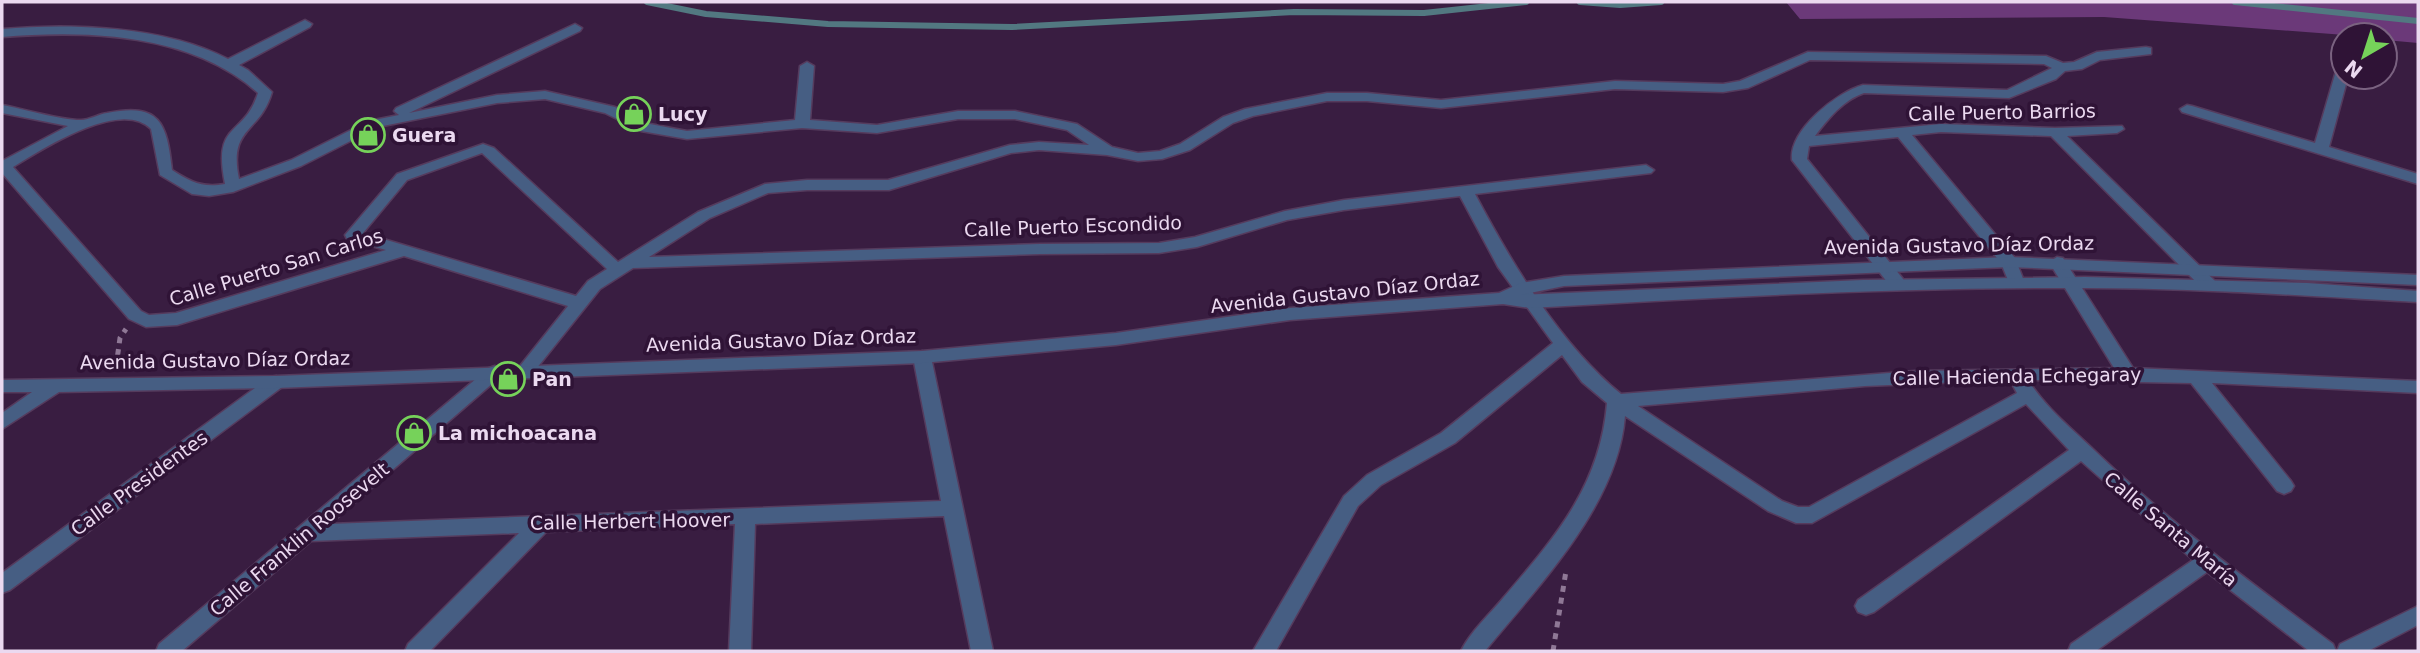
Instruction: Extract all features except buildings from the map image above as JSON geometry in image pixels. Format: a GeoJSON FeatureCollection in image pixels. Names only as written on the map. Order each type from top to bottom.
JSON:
{"type":"FeatureCollection","features":[{"type":"Feature","properties":{"kind":"street"},"geometry":{"type":"LineString","coordinates":[[230,64],[305,24]]}},
{"type":"Feature","properties":{"kind":"street"},"geometry":{"type":"LineString","coordinates":[[2,33],[68,29],[128,34],[230,64],[253,78],[265,92],[264,104],[232,136],[227,166],[233,187]]}},
{"type":"Feature","properties":{"kind":"street"},"geometry":{"type":"LineString","coordinates":[[135,315],[3,166],[80,124],[116,116],[138,116],[152,120],[158,127],[165,172],[174,180],[192,189],[209,191],[233,187],[286,168],[575,29]]}},
{"type":"Feature","properties":{"kind":"street"},"geometry":{"type":"LineString","coordinates":[[526,370],[594,285],[705,215],[765,189],[807,185],[889,184],[1010,149],[1039,146],[1107,151],[1138,157],[1162,155],[1185,146],[1228,120],[1250,112],[1327,97],[1367,97],[1441,104],[1615,85],[1723,88],[1744,85],[1808,56],[2046,60],[2061,67],[2077,66],[2097,56],[2146,51]]}},
{"type":"Feature","properties":{"kind":"street"},"geometry":{"type":"LineString","coordinates":[[802,124],[807,66]]}},
{"type":"Feature","properties":{"kind":"street"},"geometry":{"type":"LineString","coordinates":[[1897,283],[1800,160],[1799,151],[1803,142],[1826,112],[1851,93],[1863,89],[2009,94],[2051,76],[2061,67]]}},
{"type":"Feature","properties":{"kind":"street"},"geometry":{"type":"LineString","coordinates":[[2320,151],[2337,91]]}},
{"type":"Feature","properties":{"kind":"street"},"geometry":{"type":"LineString","coordinates":[[374,124],[498,99],[545,95],[610,110],[646,128],[671,134],[802,124],[877,129],[958,115],[1015,115],[1072,127],[1107,151]]}},
{"type":"Feature","properties":{"kind":"street"},"geometry":{"type":"LineString","coordinates":[[2,109],[80,124]]}},
{"type":"Feature","properties":{"kind":"street"},"geometry":{"type":"LineString","coordinates":[[2187,109],[2418,179]]}},
{"type":"Feature","properties":{"kind":"street","name":"Calle Puerto Barrios"},"geometry":{"type":"LineString","coordinates":[[1803,142],[1941,128],[2055,132],[2117,129]]}},
{"type":"Feature","properties":{"kind":"street"},"geometry":{"type":"LineString","coordinates":[[1902,132],[2009,262],[2016,281]]}},
{"type":"Feature","properties":{"kind":"street"},"geometry":{"type":"LineString","coordinates":[[2055,132],[2210,286]]}},
{"type":"Feature","properties":{"kind":"street"},"geometry":{"type":"LineString","coordinates":[[402,251],[353,235],[402,177],[482,148],[489,151],[624,267]]}},
{"type":"Feature","properties":{"kind":"street","name":"Calle Puerto Escondido"},"geometry":{"type":"LineString","coordinates":[[624,267],[1013,249],[1159,248],[1197,242],[1285,216],[1344,205],[1646,170]]}},
{"type":"Feature","properties":{"kind":"street"},"geometry":{"type":"LineString","coordinates":[[1464,189],[1506,267],[1588,377],[1617,401],[1775,506],[1796,515],[1812,515],[2028,395]]}},
{"type":"Feature","properties":{"kind":"street","name":"Calle Puerto San Carlos"},"geometry":{"type":"LineString","coordinates":[[135,315],[146,321],[177,320],[402,251],[579,303]]}},
{"type":"Feature","properties":{"kind":"street","name":"Avenida Gustavo Díaz Ordaz"},"geometry":{"type":"LineString","coordinates":[[1525,295],[1564,281],[1883,265],[2009,262],[2057,262],[2418,280]]}},
{"type":"Feature","properties":{"kind":"street"},"geometry":{"type":"LineString","coordinates":[[2057,262],[2127,373]]}},
{"type":"Feature","properties":{"kind":"street","name":"Avenida Gustavo Díaz Ordaz"},"geometry":{"type":"LineString","coordinates":[[2,386],[113,382],[276,382],[526,370],[922,357],[1116,339],[1290,314],[1525,295],[1897,283],[2071,281],[2418,297]]}},
{"type":"Feature","properties":{"kind":"street"},"geometry":{"type":"LineString","coordinates":[[1264,651],[1351,501],[1374,480],[1448,438],[1564,344]]}},
{"type":"Feature","properties":{"kind":"street"},"geometry":{"type":"LineString","coordinates":[[922,357],[982,651]]}},
{"type":"Feature","properties":{"kind":"street","name":"Calle Franklin Roosevelt"},"geometry":{"type":"LineString","coordinates":[[167,651],[495,372]]}},
{"type":"Feature","properties":{"kind":"street","name":"Calle Hacienda Echegaray"},"geometry":{"type":"LineString","coordinates":[[1617,401],[1856,378],[2015,374],[2127,373],[2418,387]]}},
{"type":"Feature","properties":{"kind":"street","name":"Calle Santa María"},"geometry":{"type":"LineString","coordinates":[[2015,374],[2028,395],[2080,452],[2207,561],[2325,651]]}},
{"type":"Feature","properties":{"kind":"street"},"geometry":{"type":"LineString","coordinates":[[2197,377],[2284,486]]}},
{"type":"Feature","properties":{"kind":"street","name":"Calle Presidentes"},"geometry":{"type":"LineString","coordinates":[[2,584],[276,382]]}},
{"type":"Feature","properties":{"kind":"street"},"geometry":{"type":"LineString","coordinates":[[2,422],[58,383]]}},
{"type":"Feature","properties":{"kind":"street"},"geometry":{"type":"LineString","coordinates":[[1472,651],[1560,545],[1602,472],[1614,437],[1617,401]]}},
{"type":"Feature","properties":{"kind":"street"},"geometry":{"type":"LineString","coordinates":[[1866,606],[2080,452]]}},
{"type":"Feature","properties":{"kind":"street","name":"Calle Herbert Hoover"},"geometry":{"type":"LineString","coordinates":[[306,533],[954,508]]}},
{"type":"Feature","properties":{"kind":"street"},"geometry":{"type":"LineString","coordinates":[[740,651],[745,518]]}},
{"type":"Feature","properties":{"kind":"street"},"geometry":{"type":"LineString","coordinates":[[416,651],[543,522]]}},
{"type":"Feature","properties":{"kind":"street"},"geometry":{"type":"LineString","coordinates":[[2079,651],[2207,561]]}},
{"type":"Feature","properties":{"kind":"street"},"geometry":{"type":"LineString","coordinates":[[2348,651],[2418,615]]}},
{"type":"Feature","properties":{"kind":"path"},"geometry":{"type":"LineString","coordinates":[[113,382],[120,338],[135,315]]}},
{"type":"Feature","properties":{"kind":"path"},"geometry":{"type":"LineString","coordinates":[[1553,651],[1567,561]]}},
{"type":"Feature","properties":{"kind":"shaded area"},"geometry":{"type":"Polygon","coordinates":[[[1786,2],[2418,2],[2418,43],[2399,41],[2399,21],[2329,21],[2329,34],[2104,17],[1800,19],[1786,2]]]}},
{"type":"Feature","properties":{"kind":"waterway"},"geometry":{"type":"LineString","coordinates":[[647,2],[706,14],[828,24],[1012,27],[1294,12],[1424,13],[1526,2]]}},
{"type":"Feature","properties":{"kind":"waterway"},"geometry":{"type":"LineString","coordinates":[[1580,2],[1620,5],[1661,2]]}},
{"type":"Feature","properties":{"kind":"waterway"},"geometry":{"type":"LineString","coordinates":[[2235,2],[2418,21]]}},
{"type":"Feature","properties":{"kind":"place","name":"Lucy"},"geometry":{"type":"Point","coordinates":[634,114]}},
{"type":"Feature","properties":{"kind":"place","name":"Guera"},"geometry":{"type":"Point","coordinates":[368,135]}},
{"type":"Feature","properties":{"kind":"place","name":"Pan"},"geometry":{"type":"Point","coordinates":[508,379]}},
{"type":"Feature","properties":{"kind":"place","name":"La michoacana"},"geometry":{"type":"Point","coordinates":[414,433]}}]}
